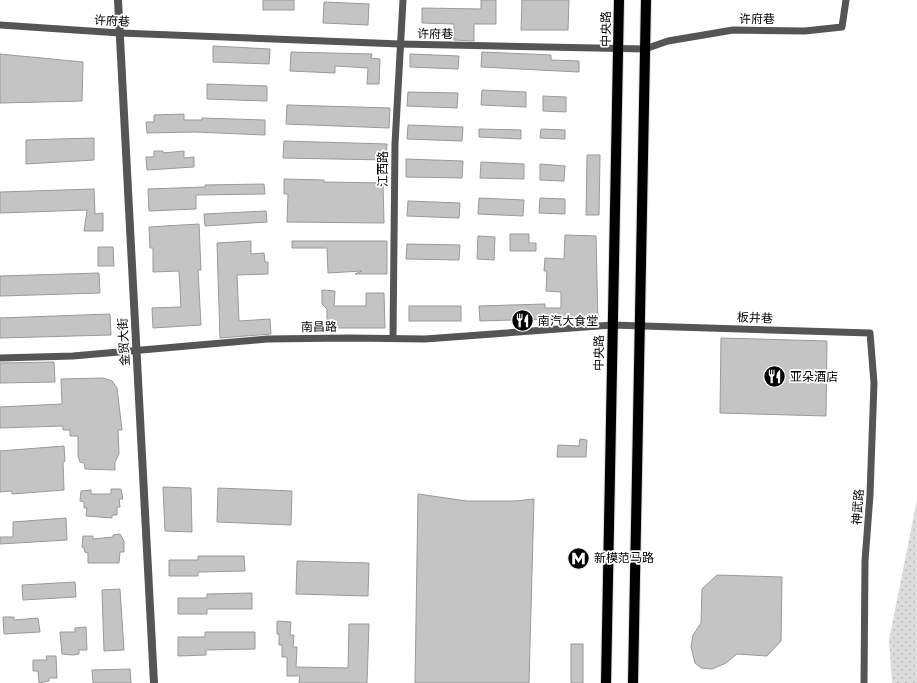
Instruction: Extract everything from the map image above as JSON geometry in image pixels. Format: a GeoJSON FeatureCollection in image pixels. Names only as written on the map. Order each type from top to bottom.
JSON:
{"type":"FeatureCollection","features":[{"type":"Feature","properties":{"kind":"main road","name":"中央路"},"geometry":{"type":"LineString","coordinates":[[606,683],[619,0]]}},
{"type":"Feature","properties":{"kind":"main road"},"geometry":{"type":"LineString","coordinates":[[633,683],[646,0]]}},
{"type":"Feature","properties":{"kind":"street","name":"金贸大街"},"geometry":{"type":"LineString","coordinates":[[118,0],[154,683]]}},
{"type":"Feature","properties":{"kind":"street","name":"江西路"},"geometry":{"type":"LineString","coordinates":[[393,338],[395,144],[403,0]]}},
{"type":"Feature","properties":{"kind":"street","name":"许府巷"},"geometry":{"type":"LineString","coordinates":[[0,25],[120,33],[400,44],[645,48],[668,40],[733,30],[805,31],[842,26],[846,0]]}},
{"type":"Feature","properties":{"kind":"street","name":"南昌路"},"geometry":{"type":"LineString","coordinates":[[0,358],[73,356],[267,340],[393,338],[425,339],[612,325],[640,326]]}},
{"type":"Feature","properties":{"kind":"street","name":"板井巷"},"geometry":{"type":"LineString","coordinates":[[640,326],[870,333]]}},
{"type":"Feature","properties":{"kind":"street","name":"神武路"},"geometry":{"type":"LineString","coordinates":[[864,683],[865,561],[870,495],[874,383],[870,333]]}},
{"type":"Feature","properties":{"kind":"shaded area"},"geometry":{"type":"Polygon","coordinates":[[[917,500],[917,683],[892,683],[889,640],[917,500]]]}},
{"type":"Feature","properties":{"kind":"building"},"geometry":{"type":"Polygon","coordinates":[[[263,0],[294,0],[294,10],[263,10],[263,0]]]}},
{"type":"Feature","properties":{"kind":"building"},"geometry":{"type":"Polygon","coordinates":[[[481,0],[496,0],[496,24],[474,24],[474,41],[454,40],[454,24],[422,23],[422,8],[481,9],[481,0]]]}},
{"type":"Feature","properties":{"kind":"building"},"geometry":{"type":"Polygon","coordinates":[[[522,0],[569,0],[568,30],[521,30],[522,0]]]}},
{"type":"Feature","properties":{"kind":"building"},"geometry":{"type":"Polygon","coordinates":[[[324,2],[369,4],[368,25],[323,23],[324,2]]]}},
{"type":"Feature","properties":{"kind":"building"},"geometry":{"type":"Polygon","coordinates":[[[213,46],[270,49],[269,64],[213,62],[213,46]]]}},
{"type":"Feature","properties":{"kind":"building"},"geometry":{"type":"Polygon","coordinates":[[[291,52],[372,54],[371,58],[380,59],[379,84],[367,84],[368,68],[335,66],[335,73],[290,71],[291,52]]]}},
{"type":"Feature","properties":{"kind":"building"},"geometry":{"type":"Polygon","coordinates":[[[482,52],[551,55],[551,60],[579,61],[579,72],[481,67],[482,52]]]}},
{"type":"Feature","properties":{"kind":"building"},"geometry":{"type":"Polygon","coordinates":[[[0,54],[83,62],[82,101],[0,103],[0,54]]]}},
{"type":"Feature","properties":{"kind":"building"},"geometry":{"type":"Polygon","coordinates":[[[410,54],[459,56],[458,69],[410,67],[410,54]]]}},
{"type":"Feature","properties":{"kind":"building"},"geometry":{"type":"Polygon","coordinates":[[[207,84],[267,86],[267,101],[207,99],[207,84]]]}},
{"type":"Feature","properties":{"kind":"building"},"geometry":{"type":"Polygon","coordinates":[[[482,90],[526,92],[526,107],[481,105],[482,90]]]}},
{"type":"Feature","properties":{"kind":"building"},"geometry":{"type":"Polygon","coordinates":[[[408,92],[458,93],[457,108],[407,106],[408,92]]]}},
{"type":"Feature","properties":{"kind":"building"},"geometry":{"type":"Polygon","coordinates":[[[543,96],[566,97],[566,112],[543,111],[543,96]]]}},
{"type":"Feature","properties":{"kind":"building"},"geometry":{"type":"Polygon","coordinates":[[[287,105],[390,108],[389,128],[286,124],[287,105]]]}},
{"type":"Feature","properties":{"kind":"building"},"geometry":{"type":"Polygon","coordinates":[[[184,114],[184,120],[202,120],[202,118],[265,120],[265,135],[195,132],[147,133],[146,122],[154,122],[154,115],[184,114]]]}},
{"type":"Feature","properties":{"kind":"building"},"geometry":{"type":"Polygon","coordinates":[[[408,125],[463,127],[462,141],[407,139],[408,125]]]}},
{"type":"Feature","properties":{"kind":"building"},"geometry":{"type":"Polygon","coordinates":[[[479,129],[521,130],[521,139],[479,137],[479,129]]]}},
{"type":"Feature","properties":{"kind":"building"},"geometry":{"type":"Polygon","coordinates":[[[541,129],[565,130],[565,139],[540,138],[541,129]]]}},
{"type":"Feature","properties":{"kind":"building"},"geometry":{"type":"Polygon","coordinates":[[[94,138],[94,160],[26,164],[26,140],[94,138]]]}},
{"type":"Feature","properties":{"kind":"building"},"geometry":{"type":"Polygon","coordinates":[[[284,141],[387,144],[386,160],[283,158],[284,141]]]}},
{"type":"Feature","properties":{"kind":"building"},"geometry":{"type":"Polygon","coordinates":[[[154,151],[163,151],[163,153],[184,151],[184,158],[194,157],[194,167],[147,170],[146,157],[154,157],[154,151]]]}},
{"type":"Feature","properties":{"kind":"building"},"geometry":{"type":"Polygon","coordinates":[[[587,155],[600,155],[599,215],[586,215],[587,155]]]}},
{"type":"Feature","properties":{"kind":"building"},"geometry":{"type":"Polygon","coordinates":[[[406,159],[463,161],[462,178],[406,177],[406,159]]]}},
{"type":"Feature","properties":{"kind":"building"},"geometry":{"type":"Polygon","coordinates":[[[481,162],[524,164],[524,179],[480,178],[481,162]]]}},
{"type":"Feature","properties":{"kind":"building"},"geometry":{"type":"Polygon","coordinates":[[[540,164],[565,166],[564,181],[540,180],[540,164]]]}},
{"type":"Feature","properties":{"kind":"building"},"geometry":{"type":"Polygon","coordinates":[[[284,179],[324,180],[324,182],[383,183],[384,223],[287,222],[288,194],[284,194],[284,179]]]}},
{"type":"Feature","properties":{"kind":"building"},"geometry":{"type":"Polygon","coordinates":[[[264,184],[265,194],[196,195],[196,209],[149,211],[148,189],[205,187],[205,185],[264,184]]]}},
{"type":"Feature","properties":{"kind":"building"},"geometry":{"type":"Polygon","coordinates":[[[94,189],[95,214],[103,213],[103,231],[84,231],[87,210],[0,213],[0,192],[94,189]]]}},
{"type":"Feature","properties":{"kind":"building"},"geometry":{"type":"Polygon","coordinates":[[[479,198],[524,200],[523,216],[478,214],[479,198]]]}},
{"type":"Feature","properties":{"kind":"building"},"geometry":{"type":"Polygon","coordinates":[[[540,198],[565,199],[565,214],[539,213],[540,198]]]}},
{"type":"Feature","properties":{"kind":"building"},"geometry":{"type":"Polygon","coordinates":[[[408,201],[460,203],[459,218],[407,216],[408,201]]]}},
{"type":"Feature","properties":{"kind":"building"},"geometry":{"type":"Polygon","coordinates":[[[266,211],[267,222],[205,226],[204,214],[266,211]]]}},
{"type":"Feature","properties":{"kind":"building"},"geometry":{"type":"Polygon","coordinates":[[[199,224],[201,270],[198,270],[201,325],[153,328],[152,308],[181,307],[179,271],[153,272],[153,248],[150,248],[149,227],[199,224]]]}},
{"type":"Feature","properties":{"kind":"building"},"geometry":{"type":"Polygon","coordinates":[[[510,234],[529,234],[529,243],[536,243],[536,251],[510,251],[510,234]]]}},
{"type":"Feature","properties":{"kind":"building"},"geometry":{"type":"Polygon","coordinates":[[[565,235],[596,236],[598,321],[548,319],[480,321],[479,306],[545,304],[545,308],[561,308],[561,292],[546,291],[547,271],[544,271],[545,258],[564,259],[565,235]]]}},
{"type":"Feature","properties":{"kind":"building"},"geometry":{"type":"Polygon","coordinates":[[[478,236],[495,237],[494,260],[477,259],[478,236]]]}},
{"type":"Feature","properties":{"kind":"building"},"geometry":{"type":"Polygon","coordinates":[[[251,241],[251,254],[264,253],[265,262],[268,262],[268,274],[237,275],[239,321],[270,319],[271,334],[220,338],[217,243],[251,241]]]}},
{"type":"Feature","properties":{"kind":"building"},"geometry":{"type":"Polygon","coordinates":[[[292,241],[387,241],[387,274],[355,274],[362,271],[328,273],[327,248],[292,248],[292,241]]]}},
{"type":"Feature","properties":{"kind":"building"},"geometry":{"type":"Polygon","coordinates":[[[407,244],[460,245],[459,260],[406,259],[407,244]]]}},
{"type":"Feature","properties":{"kind":"building"},"geometry":{"type":"Polygon","coordinates":[[[98,247],[113,247],[114,266],[98,266],[98,247]]]}},
{"type":"Feature","properties":{"kind":"building"},"geometry":{"type":"Polygon","coordinates":[[[99,273],[100,293],[0,296],[0,276],[99,273]]]}},
{"type":"Feature","properties":{"kind":"building"},"geometry":{"type":"Polygon","coordinates":[[[322,290],[335,291],[334,306],[366,306],[366,293],[384,293],[385,328],[327,328],[327,309],[322,304],[322,290]]]}},
{"type":"Feature","properties":{"kind":"building"},"geometry":{"type":"Polygon","coordinates":[[[409,306],[461,306],[461,321],[409,321],[409,306]]]}},
{"type":"Feature","properties":{"kind":"building"},"geometry":{"type":"Polygon","coordinates":[[[110,314],[111,335],[0,338],[0,318],[110,314]]]}},
{"type":"Feature","properties":{"kind":"building","name":"亚朵酒店"},"geometry":{"type":"Polygon","coordinates":[[[721,338],[827,341],[826,416],[720,413],[721,338]]]}},
{"type":"Feature","properties":{"kind":"building"},"geometry":{"type":"Polygon","coordinates":[[[54,362],[55,382],[0,383],[0,363],[54,362]]]}},
{"type":"Feature","properties":{"kind":"building"},"geometry":{"type":"Polygon","coordinates":[[[103,378],[112,381],[117,388],[122,430],[118,430],[119,454],[115,462],[115,470],[85,469],[84,463],[80,462],[78,456],[78,436],[70,436],[70,430],[63,430],[63,426],[0,428],[0,407],[62,404],[61,379],[103,378]]]}},
{"type":"Feature","properties":{"kind":"building"},"geometry":{"type":"Polygon","coordinates":[[[580,439],[587,440],[586,457],[557,457],[558,445],[579,446],[580,439]]]}},
{"type":"Feature","properties":{"kind":"building"},"geometry":{"type":"Polygon","coordinates":[[[64,446],[64,490],[12,494],[12,491],[0,492],[0,451],[64,446]]]}},
{"type":"Feature","properties":{"kind":"building"},"geometry":{"type":"Polygon","coordinates":[[[163,487],[191,488],[192,532],[165,531],[163,487]]]}},
{"type":"Feature","properties":{"kind":"building"},"geometry":{"type":"Polygon","coordinates":[[[218,488],[292,491],[291,525],[217,522],[218,488]]]}},
{"type":"Feature","properties":{"kind":"building"},"geometry":{"type":"Polygon","coordinates":[[[111,489],[121,489],[123,499],[119,499],[120,507],[117,507],[117,515],[112,515],[112,518],[86,516],[87,508],[84,508],[84,502],[80,501],[81,491],[91,490],[91,494],[111,494],[111,489]]]}},
{"type":"Feature","properties":{"kind":"building"},"geometry":{"type":"Polygon","coordinates":[[[418,494],[467,501],[515,501],[534,499],[529,683],[415,683],[418,494]]]}},
{"type":"Feature","properties":{"kind":"building"},"geometry":{"type":"Polygon","coordinates":[[[66,518],[67,540],[0,544],[0,537],[13,537],[13,522],[66,518]]]}},
{"type":"Feature","properties":{"kind":"building"},"geometry":{"type":"Polygon","coordinates":[[[120,534],[124,541],[124,552],[120,552],[119,563],[88,563],[88,553],[85,552],[84,548],[82,547],[83,536],[93,536],[93,539],[113,537],[113,535],[120,534]]]}},
{"type":"Feature","properties":{"kind":"building"},"geometry":{"type":"Polygon","coordinates":[[[198,556],[244,556],[245,571],[198,572],[198,576],[169,576],[169,560],[198,560],[198,556]]]}},
{"type":"Feature","properties":{"kind":"building"},"geometry":{"type":"Polygon","coordinates":[[[297,561],[369,563],[368,596],[296,594],[297,561]]]}},
{"type":"Feature","properties":{"kind":"building"},"geometry":{"type":"Polygon","coordinates":[[[717,575],[782,577],[781,641],[767,656],[737,654],[726,663],[712,669],[701,668],[695,663],[691,647],[693,635],[701,623],[702,589],[717,575]]]}},
{"type":"Feature","properties":{"kind":"building"},"geometry":{"type":"Polygon","coordinates":[[[75,582],[76,597],[23,600],[22,585],[75,582]]]}},
{"type":"Feature","properties":{"kind":"building"},"geometry":{"type":"Polygon","coordinates":[[[120,589],[124,650],[104,651],[102,590],[120,589]]]}},
{"type":"Feature","properties":{"kind":"building"},"geometry":{"type":"Polygon","coordinates":[[[252,593],[252,609],[207,609],[207,614],[178,614],[178,598],[207,598],[207,594],[252,593]]]}},
{"type":"Feature","properties":{"kind":"building"},"geometry":{"type":"Polygon","coordinates":[[[3,617],[14,617],[14,620],[38,618],[40,632],[4,634],[3,617]]]}},
{"type":"Feature","properties":{"kind":"building"},"geometry":{"type":"Polygon","coordinates":[[[277,621],[291,622],[290,635],[294,635],[293,647],[297,647],[296,667],[348,668],[349,624],[369,624],[367,683],[299,683],[300,676],[287,676],[287,657],[282,657],[282,645],[279,645],[279,634],[277,634],[277,621]]]}},
{"type":"Feature","properties":{"kind":"building"},"geometry":{"type":"Polygon","coordinates":[[[86,627],[87,650],[79,650],[79,654],[73,655],[62,654],[60,632],[75,632],[75,628],[86,627]]]}},
{"type":"Feature","properties":{"kind":"building"},"geometry":{"type":"Polygon","coordinates":[[[205,632],[255,632],[255,649],[206,650],[206,655],[178,656],[178,637],[205,637],[205,632]]]}},
{"type":"Feature","properties":{"kind":"building"},"geometry":{"type":"Polygon","coordinates":[[[571,644],[583,644],[583,683],[571,683],[571,644]]]}},
{"type":"Feature","properties":{"kind":"building"},"geometry":{"type":"Polygon","coordinates":[[[46,656],[56,656],[57,678],[49,678],[49,681],[39,683],[38,671],[33,671],[33,660],[47,660],[46,656]]]}},
{"type":"Feature","properties":{"kind":"building"},"geometry":{"type":"Polygon","coordinates":[[[130,669],[131,683],[93,683],[92,670],[130,669]]]}},
{"type":"Feature","properties":{"kind":"place","name":"南汽大食堂"},"geometry":{"type":"Point","coordinates":[523,321]}},
{"type":"Feature","properties":{"kind":"place","name":"亚朵酒店"},"geometry":{"type":"Point","coordinates":[774,377]}},
{"type":"Feature","properties":{"kind":"place","name":"新模范马路"},"geometry":{"type":"Point","coordinates":[579,558]}}]}
